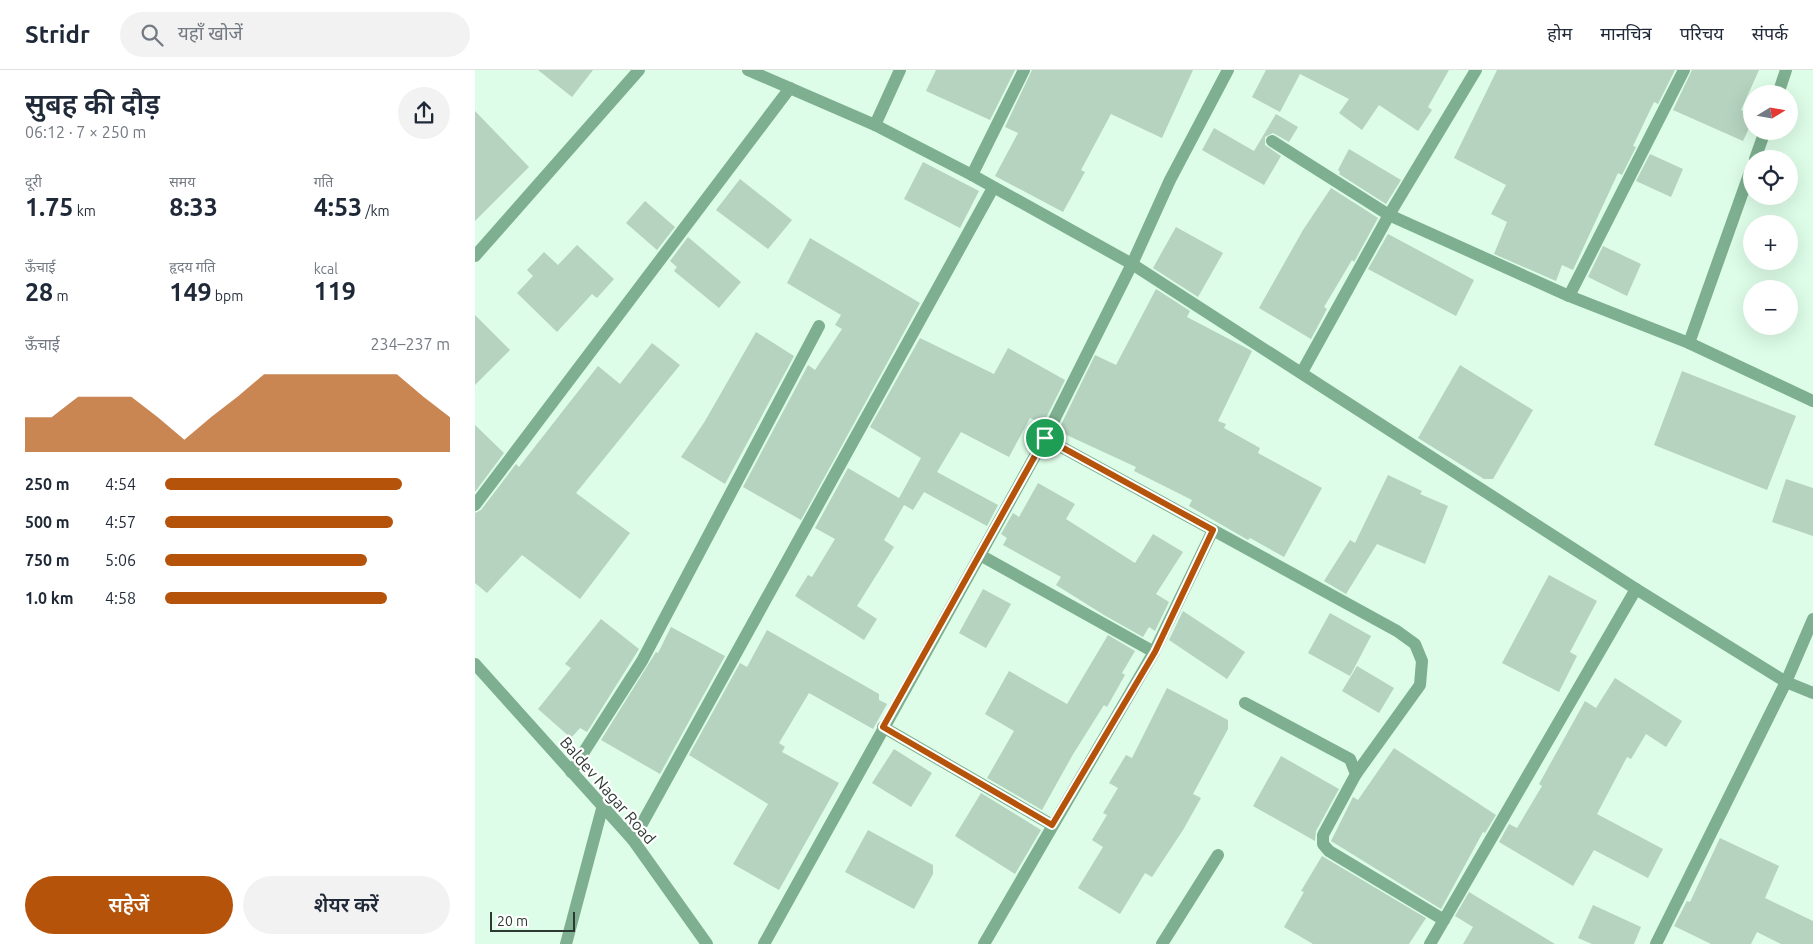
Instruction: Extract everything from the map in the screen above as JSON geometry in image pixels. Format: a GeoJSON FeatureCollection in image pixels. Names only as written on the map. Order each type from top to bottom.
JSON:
{"type":"FeatureCollection","features":[{"type":"Feature","properties":{"kind":"street"},"geometry":{"type":"LineString","coordinates":[[475,256],[639,70]]}},
{"type":"Feature","properties":{"kind":"street"},"geometry":{"type":"LineString","coordinates":[[748,70],[875,125],[971,175],[1132,264],[1636,589],[1786,682],[1813,693]]}},
{"type":"Feature","properties":{"kind":"street"},"geometry":{"type":"LineString","coordinates":[[875,125],[900,70]]}},
{"type":"Feature","properties":{"kind":"street"},"geometry":{"type":"LineString","coordinates":[[971,175],[1025,70]]}},
{"type":"Feature","properties":{"kind":"street"},"geometry":{"type":"LineString","coordinates":[[764,944],[1045,438],[1132,264],[1170,180],[1228,70]]}},
{"type":"Feature","properties":{"kind":"street"},"geometry":{"type":"LineString","coordinates":[[1302,372],[1389,215],[1476,70]]}},
{"type":"Feature","properties":{"kind":"street"},"geometry":{"type":"LineString","coordinates":[[1569,296],[1684,70]]}},
{"type":"Feature","properties":{"kind":"street"},"geometry":{"type":"LineString","coordinates":[[1781,85],[1786,70]]}},
{"type":"Feature","properties":{"kind":"street"},"geometry":{"type":"LineString","coordinates":[[475,505],[790,88]]}},
{"type":"Feature","properties":{"kind":"street"},"geometry":{"type":"LineString","coordinates":[[1272,141],[1389,215],[1569,296],[1689,343],[1813,402]]}},
{"type":"Feature","properties":{"kind":"street"},"geometry":{"type":"LineString","coordinates":[[633,840],[993,188]]}},
{"type":"Feature","properties":{"kind":"street"},"geometry":{"type":"LineString","coordinates":[[1689,343],[1743,191]]}},
{"type":"Feature","properties":{"kind":"street"},"geometry":{"type":"LineString","coordinates":[[571,772],[642,662],[819,326]]}},
{"type":"Feature","properties":{"kind":"street"},"geometry":{"type":"LineString","coordinates":[[1045,438],[1397,631],[1415,644],[1422,661],[1421,685],[1356,774],[1323,835],[1323,844],[1329,851],[1444,920]]}},
{"type":"Feature","properties":{"kind":"street"},"geometry":{"type":"LineString","coordinates":[[984,944],[1155,652],[1213,530]]}},
{"type":"Feature","properties":{"kind":"street"},"geometry":{"type":"LineString","coordinates":[[980,555],[1155,652]]}},
{"type":"Feature","properties":{"kind":"street"},"geometry":{"type":"LineString","coordinates":[[1430,944],[1636,589]]}},
{"type":"Feature","properties":{"kind":"street"},"geometry":{"type":"LineString","coordinates":[[1656,944],[1786,682],[1813,619]]}},
{"type":"Feature","properties":{"kind":"street","name":"Baldev Nagar Road"},"geometry":{"type":"LineString","coordinates":[[475,664],[633,840],[707,944]]}},
{"type":"Feature","properties":{"kind":"street"},"geometry":{"type":"LineString","coordinates":[[1245,703],[1350,759],[1356,774]]}},
{"type":"Feature","properties":{"kind":"street"},"geometry":{"type":"LineString","coordinates":[[883,727],[1052,825]]}},
{"type":"Feature","properties":{"kind":"street"},"geometry":{"type":"LineString","coordinates":[[566,944],[603,805]]}},
{"type":"Feature","properties":{"kind":"street"},"geometry":{"type":"LineString","coordinates":[[1162,944],[1218,855]]}},
{"type":"Feature","properties":{"kind":"building"},"geometry":{"type":"Polygon","coordinates":[[[538,70],[593,70],[572,97],[538,70]]]}},
{"type":"Feature","properties":{"kind":"building"},"geometry":{"type":"Polygon","coordinates":[[[936,70],[1015,70],[990,120],[926,91],[936,70]]]}},
{"type":"Feature","properties":{"kind":"building"},"geometry":{"type":"Polygon","coordinates":[[[1032,70],[1193,70],[1162,138],[1111,114],[1081,170],[1085,172],[1063,212],[995,176],[1018,133],[1005,127],[1032,70]]]}},
{"type":"Feature","properties":{"kind":"building"},"geometry":{"type":"Polygon","coordinates":[[[1266,70],[1449,70],[1428,107],[1432,110],[1418,131],[1379,105],[1362,130],[1339,113],[1349,99],[1300,74],[1280,112],[1252,97],[1266,70]]]}},
{"type":"Feature","properties":{"kind":"building"},"geometry":{"type":"Polygon","coordinates":[[[1497,70],[1675,70],[1658,104],[1654,102],[1633,146],[1636,147],[1622,175],[1618,173],[1573,270],[1562,265],[1556,281],[1494,254],[1507,222],[1491,214],[1506,185],[1454,158],[1497,70]]]}},
{"type":"Feature","properties":{"kind":"building"},"geometry":{"type":"Polygon","coordinates":[[[1692,70],[1759,70],[1752,85],[1743,85],[1743,106],[1741,110],[1743,111],[1743,141],[1673,110],[1692,70]]]}},
{"type":"Feature","properties":{"kind":"building"},"geometry":{"type":"Polygon","coordinates":[[[475,111],[529,167],[475,221],[475,111]]]}},
{"type":"Feature","properties":{"kind":"building"},"geometry":{"type":"Polygon","coordinates":[[[1276,114],[1298,127],[1289,142],[1273,133],[1265,137],[1265,145],[1281,156],[1264,185],[1202,150],[1214,128],[1254,151],[1276,114]]]}},
{"type":"Feature","properties":{"kind":"building"},"geometry":{"type":"Polygon","coordinates":[[[1349,149],[1401,180],[1386,204],[1339,174],[1338,170],[1349,149]]]}},
{"type":"Feature","properties":{"kind":"building"},"geometry":{"type":"Polygon","coordinates":[[[1650,154],[1683,169],[1671,197],[1636,181],[1650,154]]]}},
{"type":"Feature","properties":{"kind":"building"},"geometry":{"type":"Polygon","coordinates":[[[923,162],[979,191],[960,228],[904,199],[923,162]]]}},
{"type":"Feature","properties":{"kind":"building"},"geometry":{"type":"Polygon","coordinates":[[[740,179],[792,220],[768,249],[716,210],[740,179]]]}},
{"type":"Feature","properties":{"kind":"building"},"geometry":{"type":"Polygon","coordinates":[[[1331,188],[1378,218],[1354,262],[1352,260],[1324,307],[1327,309],[1311,339],[1259,308],[1303,230],[1331,188]]]}},
{"type":"Feature","properties":{"kind":"building"},"geometry":{"type":"Polygon","coordinates":[[[645,201],[675,227],[657,250],[626,223],[645,201]]]}},
{"type":"Feature","properties":{"kind":"building"},"geometry":{"type":"Polygon","coordinates":[[[1176,227],[1223,253],[1198,297],[1153,268],[1176,227]]]}},
{"type":"Feature","properties":{"kind":"building"},"geometry":{"type":"Polygon","coordinates":[[[1388,234],[1474,280],[1456,316],[1368,269],[1388,234]]]}},
{"type":"Feature","properties":{"kind":"building"},"geometry":{"type":"Polygon","coordinates":[[[688,237],[741,282],[719,308],[674,271],[677,267],[670,261],[688,237]]]}},
{"type":"Feature","properties":{"kind":"building"},"geometry":{"type":"Polygon","coordinates":[[[810,238],[920,303],[801,520],[743,487],[808,365],[815,370],[842,329],[835,325],[841,315],[787,283],[810,238]]]}},
{"type":"Feature","properties":{"kind":"building"},"geometry":{"type":"Polygon","coordinates":[[[577,245],[614,279],[597,298],[592,294],[557,332],[517,293],[533,276],[527,270],[544,252],[558,265],[577,245]]]}},
{"type":"Feature","properties":{"kind":"building"},"geometry":{"type":"Polygon","coordinates":[[[1603,246],[1641,264],[1627,296],[1588,277],[1603,246]]]}},
{"type":"Feature","properties":{"kind":"building"},"geometry":{"type":"Polygon","coordinates":[[[1156,289],[1190,311],[1187,317],[1252,351],[1218,421],[1226,424],[1224,428],[1260,448],[1258,453],[1322,488],[1284,557],[1250,538],[1248,540],[1189,506],[1192,500],[1134,471],[1136,467],[1058,431],[1095,355],[1116,365],[1156,289]]]}},
{"type":"Feature","properties":{"kind":"building"},"geometry":{"type":"Polygon","coordinates":[[[475,315],[510,350],[475,385],[475,315]]]}},
{"type":"Feature","properties":{"kind":"building"},"geometry":{"type":"Polygon","coordinates":[[[756,332],[794,356],[725,484],[681,457],[705,421],[756,332]]]}},
{"type":"Feature","properties":{"kind":"building"},"geometry":{"type":"Polygon","coordinates":[[[920,338],[994,374],[1008,348],[1065,380],[1043,424],[1030,418],[1009,457],[961,432],[937,472],[998,505],[987,526],[924,492],[913,510],[904,505],[884,540],[894,547],[857,606],[877,619],[864,640],[795,596],[808,575],[812,577],[835,539],[815,528],[848,468],[899,498],[921,458],[870,427],[920,338]]]}},
{"type":"Feature","properties":{"kind":"building"},"geometry":{"type":"Polygon","coordinates":[[[652,343],[680,365],[576,493],[630,533],[580,599],[522,555],[487,593],[475,583],[475,513],[481,510],[516,464],[519,467],[598,366],[620,384],[652,343]]]}},
{"type":"Feature","properties":{"kind":"building"},"geometry":{"type":"Polygon","coordinates":[[[1460,365],[1533,410],[1493,479],[1484,479],[1418,438],[1460,365]]]}},
{"type":"Feature","properties":{"kind":"building"},"geometry":{"type":"Polygon","coordinates":[[[1682,371],[1796,416],[1767,490],[1654,445],[1682,371]]]}},
{"type":"Feature","properties":{"kind":"building"},"geometry":{"type":"Polygon","coordinates":[[[475,425],[504,453],[475,492],[475,425]]]}},
{"type":"Feature","properties":{"kind":"building"},"geometry":{"type":"Polygon","coordinates":[[[1388,475],[1422,491],[1420,494],[1448,506],[1425,564],[1377,544],[1346,594],[1324,581],[1350,540],[1355,543],[1388,475]]]}},
{"type":"Feature","properties":{"kind":"building"},"geometry":{"type":"Polygon","coordinates":[[[1786,479],[1813,488],[1813,536],[1772,522],[1786,479]]]}},
{"type":"Feature","properties":{"kind":"building"},"geometry":{"type":"Polygon","coordinates":[[[1038,483],[1075,504],[1066,519],[1135,563],[1153,534],[1183,552],[1156,594],[1169,602],[1155,631],[1149,627],[1143,637],[1104,615],[1056,585],[1061,577],[1003,545],[1007,538],[1001,534],[1013,513],[1019,517],[1038,483]]]}},
{"type":"Feature","properties":{"kind":"building"},"geometry":{"type":"Polygon","coordinates":[[[1549,575],[1597,601],[1570,652],[1577,656],[1559,692],[1502,663],[1549,575]]]}},
{"type":"Feature","properties":{"kind":"building"},"geometry":{"type":"Polygon","coordinates":[[[983,589],[1011,604],[986,648],[959,633],[983,589]]]}},
{"type":"Feature","properties":{"kind":"building"},"geometry":{"type":"Polygon","coordinates":[[[1183,611],[1245,652],[1227,679],[1169,640],[1183,611]]]}},
{"type":"Feature","properties":{"kind":"building"},"geometry":{"type":"Polygon","coordinates":[[[1330,613],[1371,636],[1350,676],[1308,653],[1330,613]]]}},
{"type":"Feature","properties":{"kind":"building"},"geometry":{"type":"Polygon","coordinates":[[[601,619],[639,649],[587,732],[580,728],[571,738],[538,709],[571,668],[565,664],[601,619]]]}},
{"type":"Feature","properties":{"kind":"building"},"geometry":{"type":"Polygon","coordinates":[[[671,627],[725,656],[660,774],[601,740],[656,652],[658,653],[671,627]]]}},
{"type":"Feature","properties":{"kind":"building"},"geometry":{"type":"Polygon","coordinates":[[[767,630],[879,694],[879,700],[887,704],[873,729],[809,693],[779,743],[785,747],[782,752],[839,783],[779,890],[733,864],[768,804],[689,755],[740,663],[747,667],[767,630]]]}},
{"type":"Feature","properties":{"kind":"building"},"geometry":{"type":"Polygon","coordinates":[[[1108,635],[1135,651],[1122,673],[1125,675],[1107,707],[1104,705],[1072,756],[1042,810],[987,778],[1014,731],[985,714],[1009,671],[1067,704],[1108,635]]]}},
{"type":"Feature","properties":{"kind":"building"},"geometry":{"type":"Polygon","coordinates":[[[1357,666],[1394,688],[1379,713],[1342,691],[1357,666]]]}},
{"type":"Feature","properties":{"kind":"building"},"geometry":{"type":"Polygon","coordinates":[[[1615,678],[1682,721],[1666,747],[1646,734],[1631,759],[1627,757],[1597,814],[1663,849],[1648,878],[1594,850],[1573,886],[1499,842],[1509,824],[1517,828],[1542,786],[1539,784],[1585,701],[1596,708],[1615,678]]]}},
{"type":"Feature","properties":{"kind":"building"},"geometry":{"type":"Polygon","coordinates":[[[1167,688],[1228,720],[1228,729],[1193,794],[1201,798],[1183,830],[1152,877],[1145,873],[1120,914],[1078,888],[1103,847],[1092,840],[1107,815],[1103,813],[1118,788],[1109,783],[1126,755],[1132,758],[1167,688]]]}},
{"type":"Feature","properties":{"kind":"building"},"geometry":{"type":"Polygon","coordinates":[[[1394,748],[1496,815],[1485,833],[1483,832],[1441,909],[1331,841],[1353,797],[1358,800],[1394,748]]]}},
{"type":"Feature","properties":{"kind":"building"},"geometry":{"type":"Polygon","coordinates":[[[894,749],[932,773],[911,807],[872,783],[894,749]]]}},
{"type":"Feature","properties":{"kind":"building"},"geometry":{"type":"Polygon","coordinates":[[[1281,756],[1339,789],[1316,831],[1315,841],[1253,806],[1281,756]]]}},
{"type":"Feature","properties":{"kind":"building"},"geometry":{"type":"Polygon","coordinates":[[[981,793],[1041,830],[1015,874],[955,836],[981,793]]]}},
{"type":"Feature","properties":{"kind":"building"},"geometry":{"type":"Polygon","coordinates":[[[868,830],[933,865],[933,874],[914,909],[845,872],[868,830]]]}},
{"type":"Feature","properties":{"kind":"building"},"geometry":{"type":"Polygon","coordinates":[[[1720,838],[1779,866],[1765,898],[1813,921],[1813,944],[1781,944],[1757,932],[1751,944],[1711,944],[1674,926],[1687,901],[1690,902],[1720,838]]]}},
{"type":"Feature","properties":{"kind":"building"},"geometry":{"type":"Polygon","coordinates":[[[1322,856],[1426,918],[1409,944],[1313,944],[1284,927],[1304,892],[1301,891],[1322,856]]]}},
{"type":"Feature","properties":{"kind":"building"},"geometry":{"type":"Polygon","coordinates":[[[1469,892],[1555,944],[1463,944],[1473,927],[1455,916],[1469,892]]]}},
{"type":"Feature","properties":{"kind":"building"},"geometry":{"type":"Polygon","coordinates":[[[1593,905],[1641,927],[1634,944],[1592,944],[1578,938],[1593,905]]]}},
{"type":"Feature","properties":{"kind":"route"},"geometry":{"type":"LineString","coordinates":[[1045,438],[1213,530],[1155,652],[1052,825],[883,727],[1045,438]]}}]}
